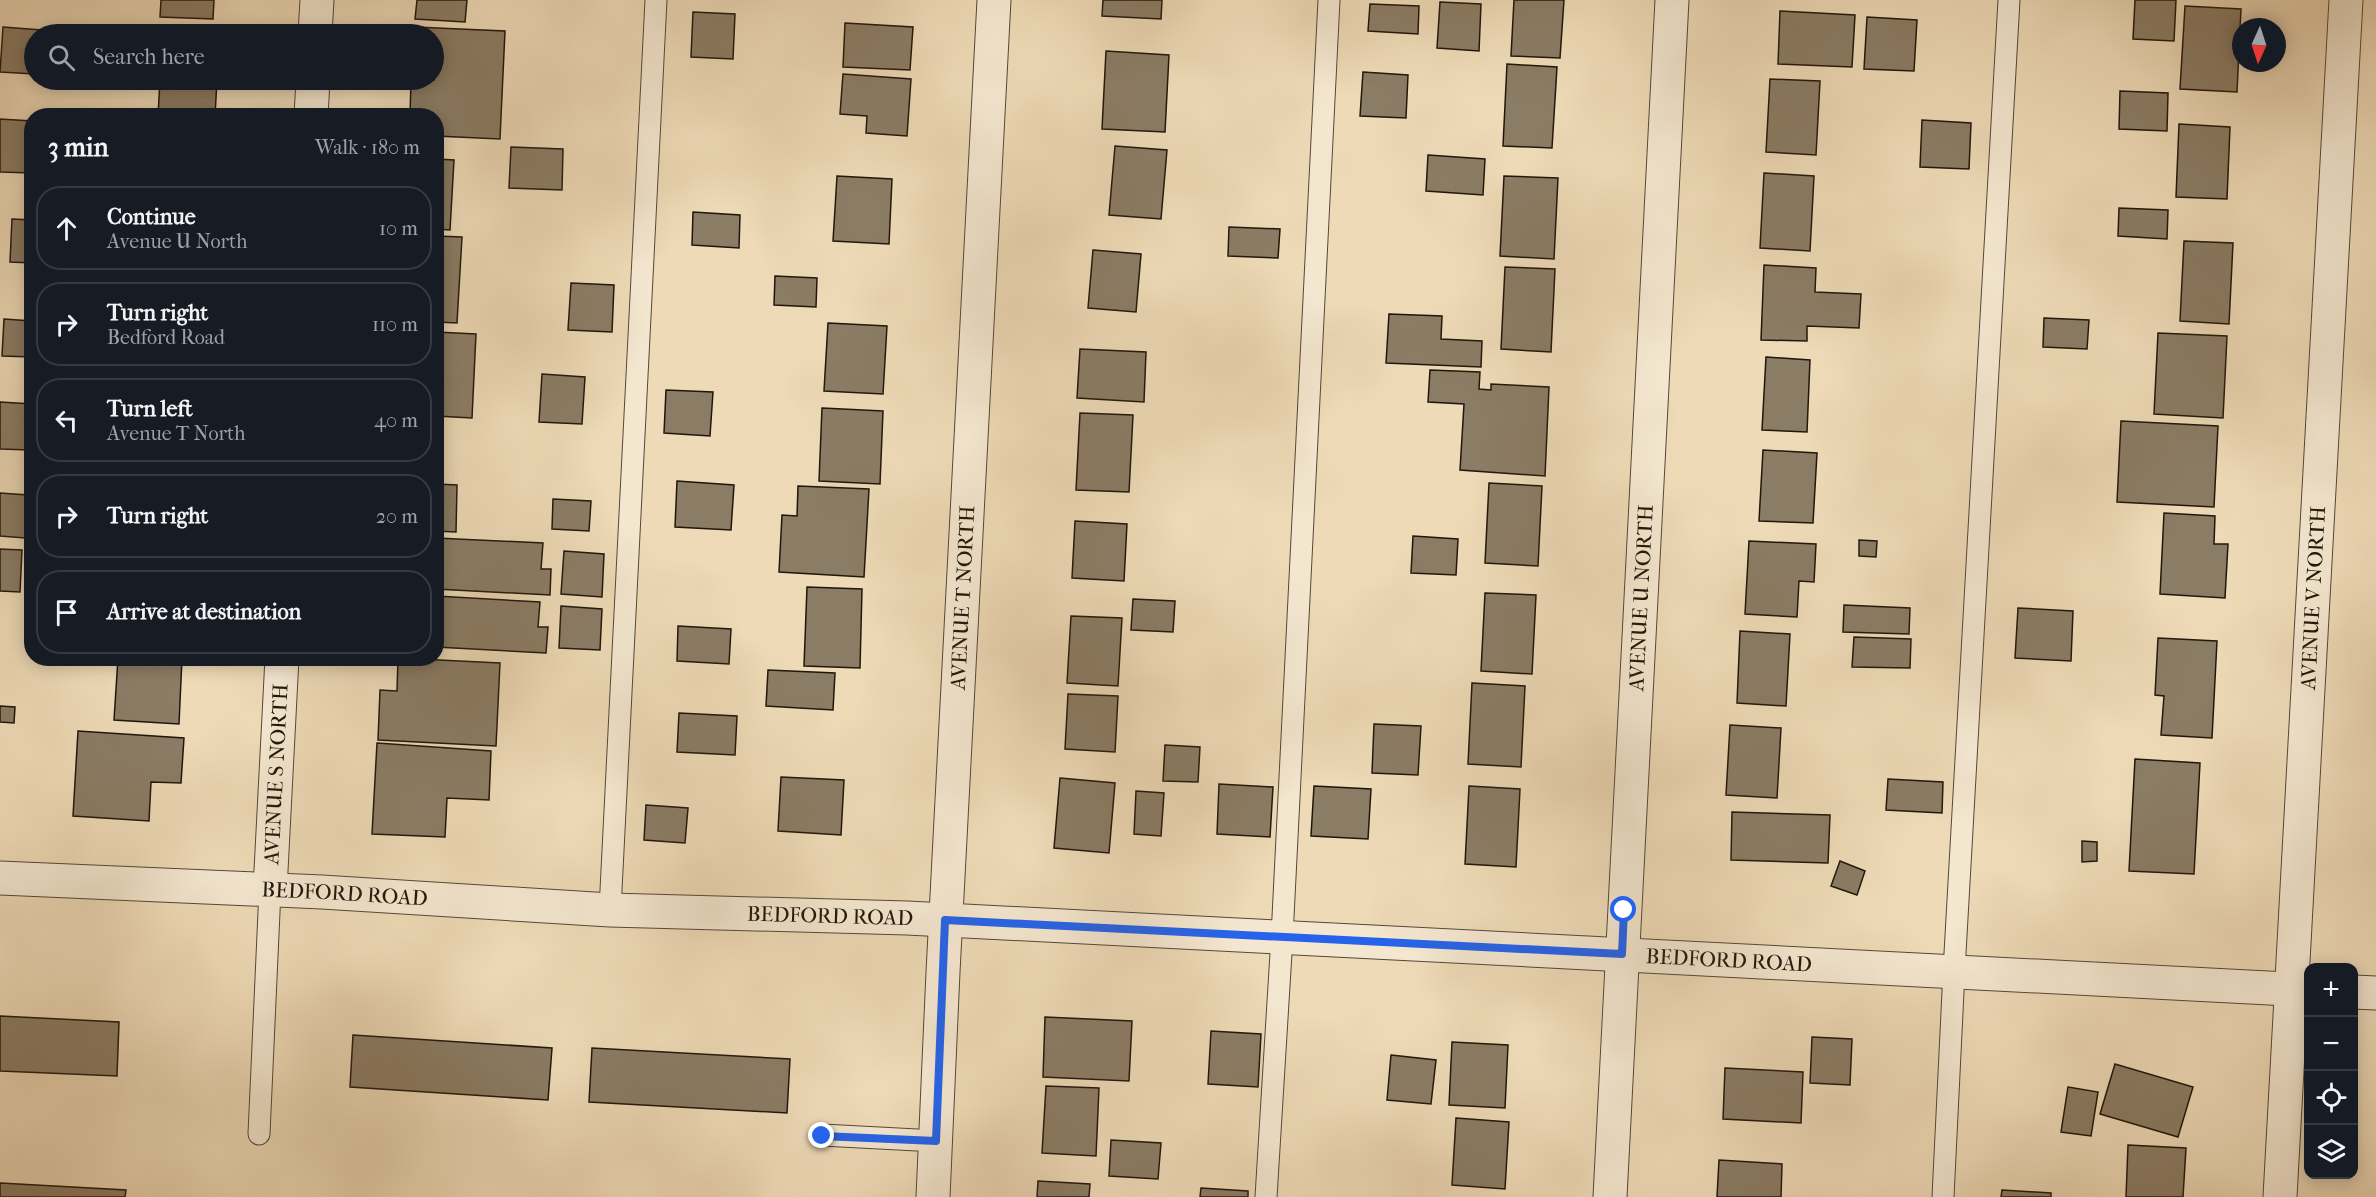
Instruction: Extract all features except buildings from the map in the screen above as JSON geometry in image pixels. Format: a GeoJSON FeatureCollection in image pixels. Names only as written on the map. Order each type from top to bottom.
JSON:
{"type":"FeatureCollection","features":[{"type":"Feature","properties":{"kind":"street"},"geometry":{"type":"LineString","coordinates":[[316,24],[317,0]]}},
{"type":"Feature","properties":{"kind":"street","name":"AVENUE T NORTH"},"geometry":{"type":"LineString","coordinates":[[933,1197],[945,920],[994,0]]}},
{"type":"Feature","properties":{"kind":"street","name":"AVENUE U NORTH"},"geometry":{"type":"LineString","coordinates":[[1610,1197],[1672,0]]}},
{"type":"Feature","properties":{"kind":"street","name":"AVENUE V NORTH"},"geometry":{"type":"LineString","coordinates":[[2280,1197],[2300,989],[2346,0]]}},
{"type":"Feature","properties":{"kind":"street"},"geometry":{"type":"LineString","coordinates":[[311,108],[312,90]]}},
{"type":"Feature","properties":{"kind":"street","name":"AVENUE S NORTH"},"geometry":{"type":"LineString","coordinates":[[270,890],[282,666]]}},
{"type":"Feature","properties":{"kind":"street","name":"BEDFORD ROAD"},"geometry":{"type":"LineString","coordinates":[[0,878],[270,890],[610,910],[945,920],[2300,989]]}},
{"type":"Feature","properties":{"kind":"street"},"geometry":{"type":"LineString","coordinates":[[2358,992],[2376,993]]}},
{"type":"Feature","properties":{"kind":"lane"},"geometry":{"type":"LineString","coordinates":[[610,910],[656,0]]}},
{"type":"Feature","properties":{"kind":"lane"},"geometry":{"type":"LineString","coordinates":[[1266,1197],[1282,937],[1329,0]]}},
{"type":"Feature","properties":{"kind":"lane"},"geometry":{"type":"LineString","coordinates":[[1943,1197],[2009,0]]}},
{"type":"Feature","properties":{"kind":"lane"},"geometry":{"type":"LineString","coordinates":[[259,1134],[270,890]]}},
{"type":"Feature","properties":{"kind":"lane"},"geometry":{"type":"LineString","coordinates":[[822,1136],[936,1141]]}},
{"type":"Feature","properties":{"kind":"route"},"geometry":{"type":"LineString","coordinates":[[822,1136],[936,1141],[945,920],[1622,954],[1624,910]]}}]}
